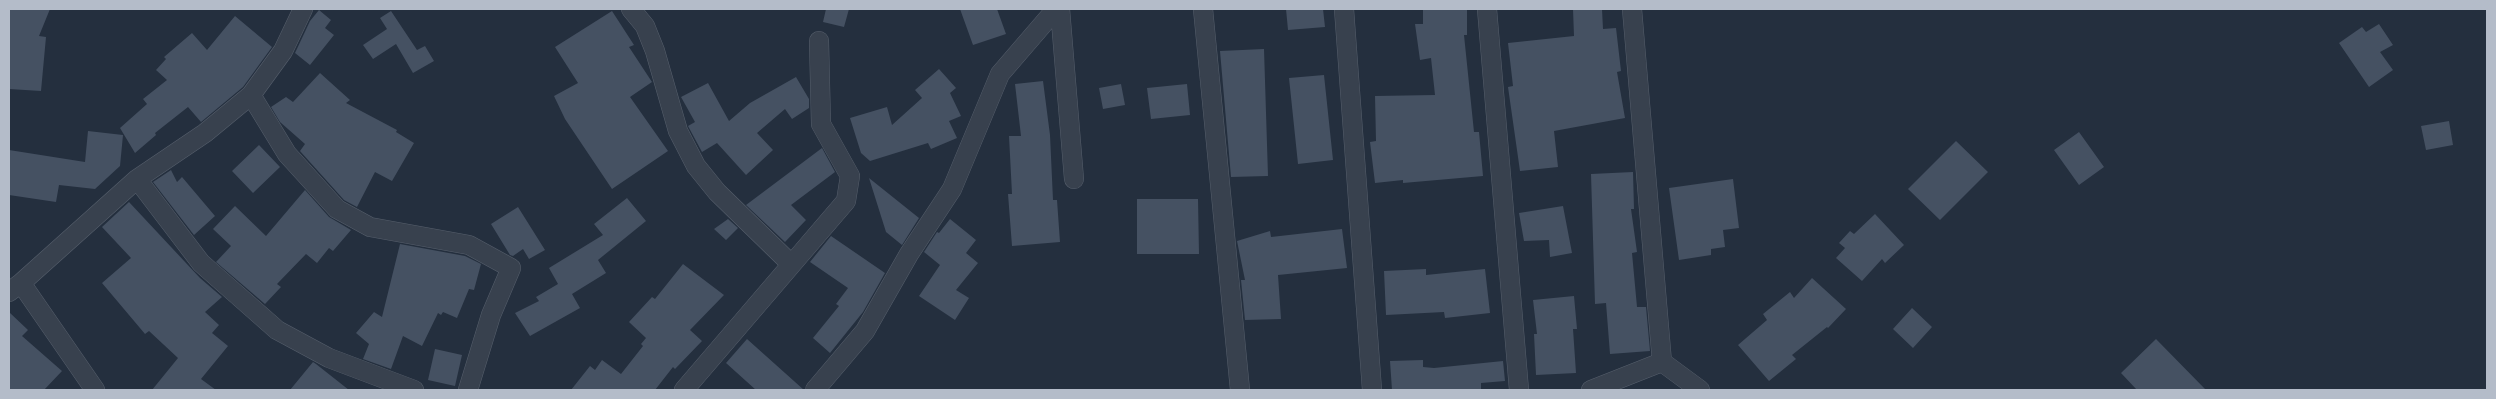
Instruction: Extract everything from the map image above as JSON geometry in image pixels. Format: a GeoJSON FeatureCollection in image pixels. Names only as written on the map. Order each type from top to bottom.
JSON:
{"type":"FeatureCollection","features":[{"type":"Feature","properties":{"kind":"street"},"geometry":{"type":"LineString","coordinates":[[95,390],[15,287],[137,179],[205,133],[251,95],[283,51],[303,9]]}},
{"type":"Feature","properties":{"kind":"street"},"geometry":{"type":"LineString","coordinates":[[631,9],[645,26],[655,51],[678,131],[696,166],[717,192],[791,264]]}},
{"type":"Feature","properties":{"kind":"street"},"geometry":{"type":"LineString","coordinates":[[1058,9],[1074,179]]}},
{"type":"Feature","properties":{"kind":"street"},"geometry":{"type":"LineString","coordinates":[[815,390],[865,331],[910,254],[952,189],[1000,74],[1058,9]]}},
{"type":"Feature","properties":{"kind":"street"},"geometry":{"type":"LineString","coordinates":[[1203,9],[1240,390]]}},
{"type":"Feature","properties":{"kind":"street"},"geometry":{"type":"LineString","coordinates":[[1344,9],[1372,390]]}},
{"type":"Feature","properties":{"kind":"street"},"geometry":{"type":"LineString","coordinates":[[1487,9],[1520,390]]}},
{"type":"Feature","properties":{"kind":"street"},"geometry":{"type":"LineString","coordinates":[[1632,9],[1662,362],[1700,390]]}},
{"type":"Feature","properties":{"kind":"street"},"geometry":{"type":"LineString","coordinates":[[684,390],[846,201],[850,176],[821,124],[819,41]]}},
{"type":"Feature","properties":{"kind":"street"},"geometry":{"type":"LineString","coordinates":[[251,95],[287,154],[337,209],[370,227],[469,245],[511,268],[491,316],[468,390]]}},
{"type":"Feature","properties":{"kind":"street"},"geometry":{"type":"LineString","coordinates":[[137,179],[201,263],[277,330],[329,358],[414,390]]}},
{"type":"Feature","properties":{"kind":"street"},"geometry":{"type":"LineString","coordinates":[[1591,390],[1662,362]]}},
{"type":"Feature","properties":{"kind":"building"},"geometry":{"type":"Polygon","coordinates":[[[9,9],[50,9],[39,36],[46,37],[41,91],[9,89],[9,9]]]}},
{"type":"Feature","properties":{"kind":"building"},"geometry":{"type":"Polygon","coordinates":[[[826,9],[849,9],[844,27],[823,22],[826,9]]]}},
{"type":"Feature","properties":{"kind":"building"},"geometry":{"type":"Polygon","coordinates":[[[960,9],[997,9],[1006,34],[973,45],[960,9]]]}},
{"type":"Feature","properties":{"kind":"building"},"geometry":{"type":"Polygon","coordinates":[[[1286,9],[1323,9],[1325,27],[1288,30],[1286,9]]]}},
{"type":"Feature","properties":{"kind":"building"},"geometry":{"type":"Polygon","coordinates":[[[1423,9],[1467,9],[1467,35],[1464,35],[1474,132],[1479,132],[1483,176],[1403,183],[1403,180],[1375,183],[1370,142],[1376,141],[1375,96],[1435,95],[1431,58],[1420,60],[1415,24],[1423,24],[1423,9]]]}},
{"type":"Feature","properties":{"kind":"building"},"geometry":{"type":"Polygon","coordinates":[[[1573,9],[1602,9],[1603,29],[1616,28],[1621,71],[1617,72],[1625,118],[1554,131],[1558,167],[1520,171],[1508,87],[1513,86],[1508,43],[1574,36],[1573,9]]]}},
{"type":"Feature","properties":{"kind":"building"},"geometry":{"type":"Polygon","coordinates":[[[319,10],[331,20],[325,28],[334,35],[310,65],[295,53],[310,21],[319,10]]]}},
{"type":"Feature","properties":{"kind":"building"},"geometry":{"type":"Polygon","coordinates":[[[391,11],[417,50],[425,46],[434,61],[413,73],[396,44],[373,59],[363,45],[387,29],[380,18],[391,11]]]}},
{"type":"Feature","properties":{"kind":"building"},"geometry":{"type":"Polygon","coordinates":[[[612,11],[634,45],[629,47],[652,82],[630,97],[668,151],[612,189],[565,119],[554,96],[578,83],[555,47],[612,11]]]}},
{"type":"Feature","properties":{"kind":"building"},"geometry":{"type":"Polygon","coordinates":[[[235,16],[272,47],[243,87],[201,122],[188,107],[155,133],[156,135],[135,153],[120,128],[147,104],[143,99],[167,80],[156,70],[166,59],[164,57],[192,33],[207,50],[235,16]]]}},
{"type":"Feature","properties":{"kind":"building"},"geometry":{"type":"Polygon","coordinates":[[[2379,24],[2393,45],[2380,52],[2393,70],[2369,87],[2339,43],[2362,27],[2366,32],[2379,24]]]}},
{"type":"Feature","properties":{"kind":"building"},"geometry":{"type":"Polygon","coordinates":[[[1264,49],[1268,176],[1231,177],[1220,51],[1264,49]]]}},
{"type":"Feature","properties":{"kind":"building"},"geometry":{"type":"Polygon","coordinates":[[[939,69],[956,88],[950,93],[961,116],[949,121],[957,138],[931,149],[928,143],[870,161],[861,153],[850,118],[887,107],[892,125],[922,98],[915,90],[939,69]]]}},
{"type":"Feature","properties":{"kind":"building"},"geometry":{"type":"Polygon","coordinates":[[[320,73],[350,100],[346,103],[397,130],[396,132],[414,143],[392,181],[375,172],[357,207],[344,200],[300,151],[305,144],[280,122],[271,107],[286,97],[293,102],[320,73]]]}},
{"type":"Feature","properties":{"kind":"building"},"geometry":{"type":"Polygon","coordinates":[[[1324,75],[1333,160],[1298,164],[1289,78],[1324,75]]]}},
{"type":"Feature","properties":{"kind":"building"},"geometry":{"type":"Polygon","coordinates":[[[796,77],[809,99],[809,108],[792,119],[785,109],[757,133],[773,150],[746,175],[717,143],[702,152],[688,126],[695,122],[681,97],[708,83],[729,121],[750,103],[796,77]]]}},
{"type":"Feature","properties":{"kind":"building"},"geometry":{"type":"Polygon","coordinates":[[[1043,81],[1050,135],[1053,200],[1057,200],[1060,242],[1012,246],[1008,194],[1012,194],[1009,136],[1021,136],[1015,84],[1043,81]]]}},
{"type":"Feature","properties":{"kind":"building"},"geometry":{"type":"Polygon","coordinates":[[[1121,84],[1125,105],[1103,109],[1099,88],[1121,84]]]}},
{"type":"Feature","properties":{"kind":"building"},"geometry":{"type":"Polygon","coordinates":[[[1187,84],[1190,115],[1151,119],[1147,88],[1187,84]]]}},
{"type":"Feature","properties":{"kind":"building"},"geometry":{"type":"Polygon","coordinates":[[[2449,121],[2453,145],[2426,150],[2421,126],[2449,121]]]}},
{"type":"Feature","properties":{"kind":"building"},"geometry":{"type":"Polygon","coordinates":[[[88,131],[123,135],[120,166],[95,189],[59,185],[56,202],[9,195],[9,150],[85,162],[88,131]]]}},
{"type":"Feature","properties":{"kind":"building"},"geometry":{"type":"Polygon","coordinates":[[[2079,132],[2104,167],[2079,185],[2054,150],[2079,132]]]}},
{"type":"Feature","properties":{"kind":"building"},"geometry":{"type":"Polygon","coordinates":[[[1956,141],[1988,172],[1940,220],[1908,189],[1956,141]]]}},
{"type":"Feature","properties":{"kind":"building"},"geometry":{"type":"Polygon","coordinates":[[[259,145],[280,167],[253,193],[232,171],[259,145]]]}},
{"type":"Feature","properties":{"kind":"building"},"geometry":{"type":"Polygon","coordinates":[[[822,148],[835,172],[791,205],[806,220],[785,242],[746,205],[822,148]]]}},
{"type":"Feature","properties":{"kind":"building"},"geometry":{"type":"Polygon","coordinates":[[[171,170],[177,182],[182,177],[215,216],[194,235],[153,182],[171,170]]]}},
{"type":"Feature","properties":{"kind":"building"},"geometry":{"type":"Polygon","coordinates":[[[1633,172],[1634,209],[1631,209],[1637,252],[1632,253],[1637,307],[1646,307],[1650,351],[1610,354],[1606,303],[1595,304],[1591,174],[1633,172]]]}},
{"type":"Feature","properties":{"kind":"building"},"geometry":{"type":"Polygon","coordinates":[[[869,178],[919,218],[902,245],[886,232],[869,178]]]}},
{"type":"Feature","properties":{"kind":"building"},"geometry":{"type":"Polygon","coordinates":[[[1733,179],[1739,228],[1723,230],[1725,247],[1711,249],[1711,255],[1679,260],[1669,188],[1733,179]]]}},
{"type":"Feature","properties":{"kind":"building"},"geometry":{"type":"Polygon","coordinates":[[[305,190],[329,217],[351,230],[333,251],[329,248],[317,263],[306,254],[277,284],[281,287],[265,304],[216,262],[231,246],[213,229],[235,206],[266,236],[305,190]]]}},
{"type":"Feature","properties":{"kind":"building"},"geometry":{"type":"Polygon","coordinates":[[[627,198],[646,221],[598,260],[606,273],[572,294],[580,308],[530,336],[515,313],[539,301],[536,297],[558,284],[549,268],[603,235],[594,224],[627,198]]]}},
{"type":"Feature","properties":{"kind":"building"},"geometry":{"type":"Polygon","coordinates":[[[1137,199],[1198,199],[1199,254],[1137,254],[1137,199]]]}},
{"type":"Feature","properties":{"kind":"building"},"geometry":{"type":"Polygon","coordinates":[[[129,202],[200,278],[222,297],[205,312],[219,325],[212,333],[228,346],[201,379],[216,390],[152,390],[178,358],[149,331],[145,334],[102,283],[131,258],[102,227],[129,202]]]}},
{"type":"Feature","properties":{"kind":"building"},"geometry":{"type":"Polygon","coordinates":[[[1563,206],[1572,253],[1550,257],[1549,240],[1524,241],[1519,213],[1563,206]]]}},
{"type":"Feature","properties":{"kind":"building"},"geometry":{"type":"Polygon","coordinates":[[[518,207],[545,250],[529,259],[523,249],[513,256],[510,255],[491,224],[518,207]]]}},
{"type":"Feature","properties":{"kind":"building"},"geometry":{"type":"Polygon","coordinates":[[[1875,214],[1904,245],[1885,263],[1882,259],[1862,281],[1836,258],[1845,248],[1839,243],[1850,231],[1854,234],[1875,214]]]}},
{"type":"Feature","properties":{"kind":"building"},"geometry":{"type":"Polygon","coordinates":[[[728,219],[738,228],[726,240],[714,229],[728,219]]]}},
{"type":"Feature","properties":{"kind":"building"},"geometry":{"type":"Polygon","coordinates":[[[950,219],[976,240],[966,253],[978,263],[956,290],[969,298],[955,320],[919,296],[940,265],[924,252],[937,232],[939,233],[950,219]]]}},
{"type":"Feature","properties":{"kind":"building"},"geometry":{"type":"Polygon","coordinates":[[[1342,229],[1347,268],[1278,275],[1281,319],[1245,320],[1241,280],[1245,280],[1237,241],[1270,231],[1271,237],[1342,229]]]}},
{"type":"Feature","properties":{"kind":"building"},"geometry":{"type":"Polygon","coordinates":[[[831,236],[885,273],[863,312],[830,353],[813,338],[839,306],[836,304],[848,288],[810,262],[831,236]]]}},
{"type":"Feature","properties":{"kind":"building"},"geometry":{"type":"Polygon","coordinates":[[[400,244],[465,256],[481,264],[474,290],[469,289],[457,318],[443,312],[441,315],[438,313],[422,346],[403,336],[391,369],[363,359],[369,344],[356,333],[374,312],[382,317],[400,244]]]}},
{"type":"Feature","properties":{"kind":"building"},"geometry":{"type":"Polygon","coordinates":[[[683,264],[724,295],[690,330],[702,341],[675,369],[673,367],[655,390],[571,390],[590,366],[595,370],[602,360],[621,374],[643,346],[641,344],[646,338],[629,322],[652,297],[655,299],[683,264]]]}},
{"type":"Feature","properties":{"kind":"building"},"geometry":{"type":"Polygon","coordinates":[[[1426,269],[1426,275],[1485,269],[1490,313],[1445,318],[1444,312],[1386,315],[1384,271],[1426,269]]]}},
{"type":"Feature","properties":{"kind":"building"},"geometry":{"type":"Polygon","coordinates":[[[1812,278],[1846,309],[1828,328],[1792,355],[1796,359],[1769,381],[1738,345],[1767,320],[1763,314],[1790,292],[1794,298],[1812,278]]]}},
{"type":"Feature","properties":{"kind":"building"},"geometry":{"type":"Polygon","coordinates":[[[1574,296],[1577,329],[1573,329],[1576,373],[1536,375],[1534,334],[1537,334],[1533,300],[1574,296]]]}},
{"type":"Feature","properties":{"kind":"building"},"geometry":{"type":"Polygon","coordinates":[[[1912,308],[1932,327],[1913,348],[1893,329],[1912,308]]]}},
{"type":"Feature","properties":{"kind":"building"},"geometry":{"type":"Polygon","coordinates":[[[9,312],[28,330],[22,336],[62,371],[44,390],[9,390],[9,312]]]}},
{"type":"Feature","properties":{"kind":"building"},"geometry":{"type":"Polygon","coordinates":[[[747,339],[804,390],[756,390],[726,363],[747,339]]]}},
{"type":"Feature","properties":{"kind":"building"},"geometry":{"type":"Polygon","coordinates":[[[2156,339],[2206,390],[2137,390],[2121,373],[2156,339]]]}},
{"type":"Feature","properties":{"kind":"building"},"geometry":{"type":"Polygon","coordinates":[[[435,349],[462,355],[455,386],[428,380],[435,349]]]}},
{"type":"Feature","properties":{"kind":"building"},"geometry":{"type":"Polygon","coordinates":[[[1423,360],[1423,367],[1434,368],[1503,361],[1505,381],[1481,383],[1481,390],[1392,390],[1390,361],[1423,360]]]}},
{"type":"Feature","properties":{"kind":"building"},"geometry":{"type":"Polygon","coordinates":[[[313,362],[316,364],[349,390],[290,390],[313,362]]]}}]}
